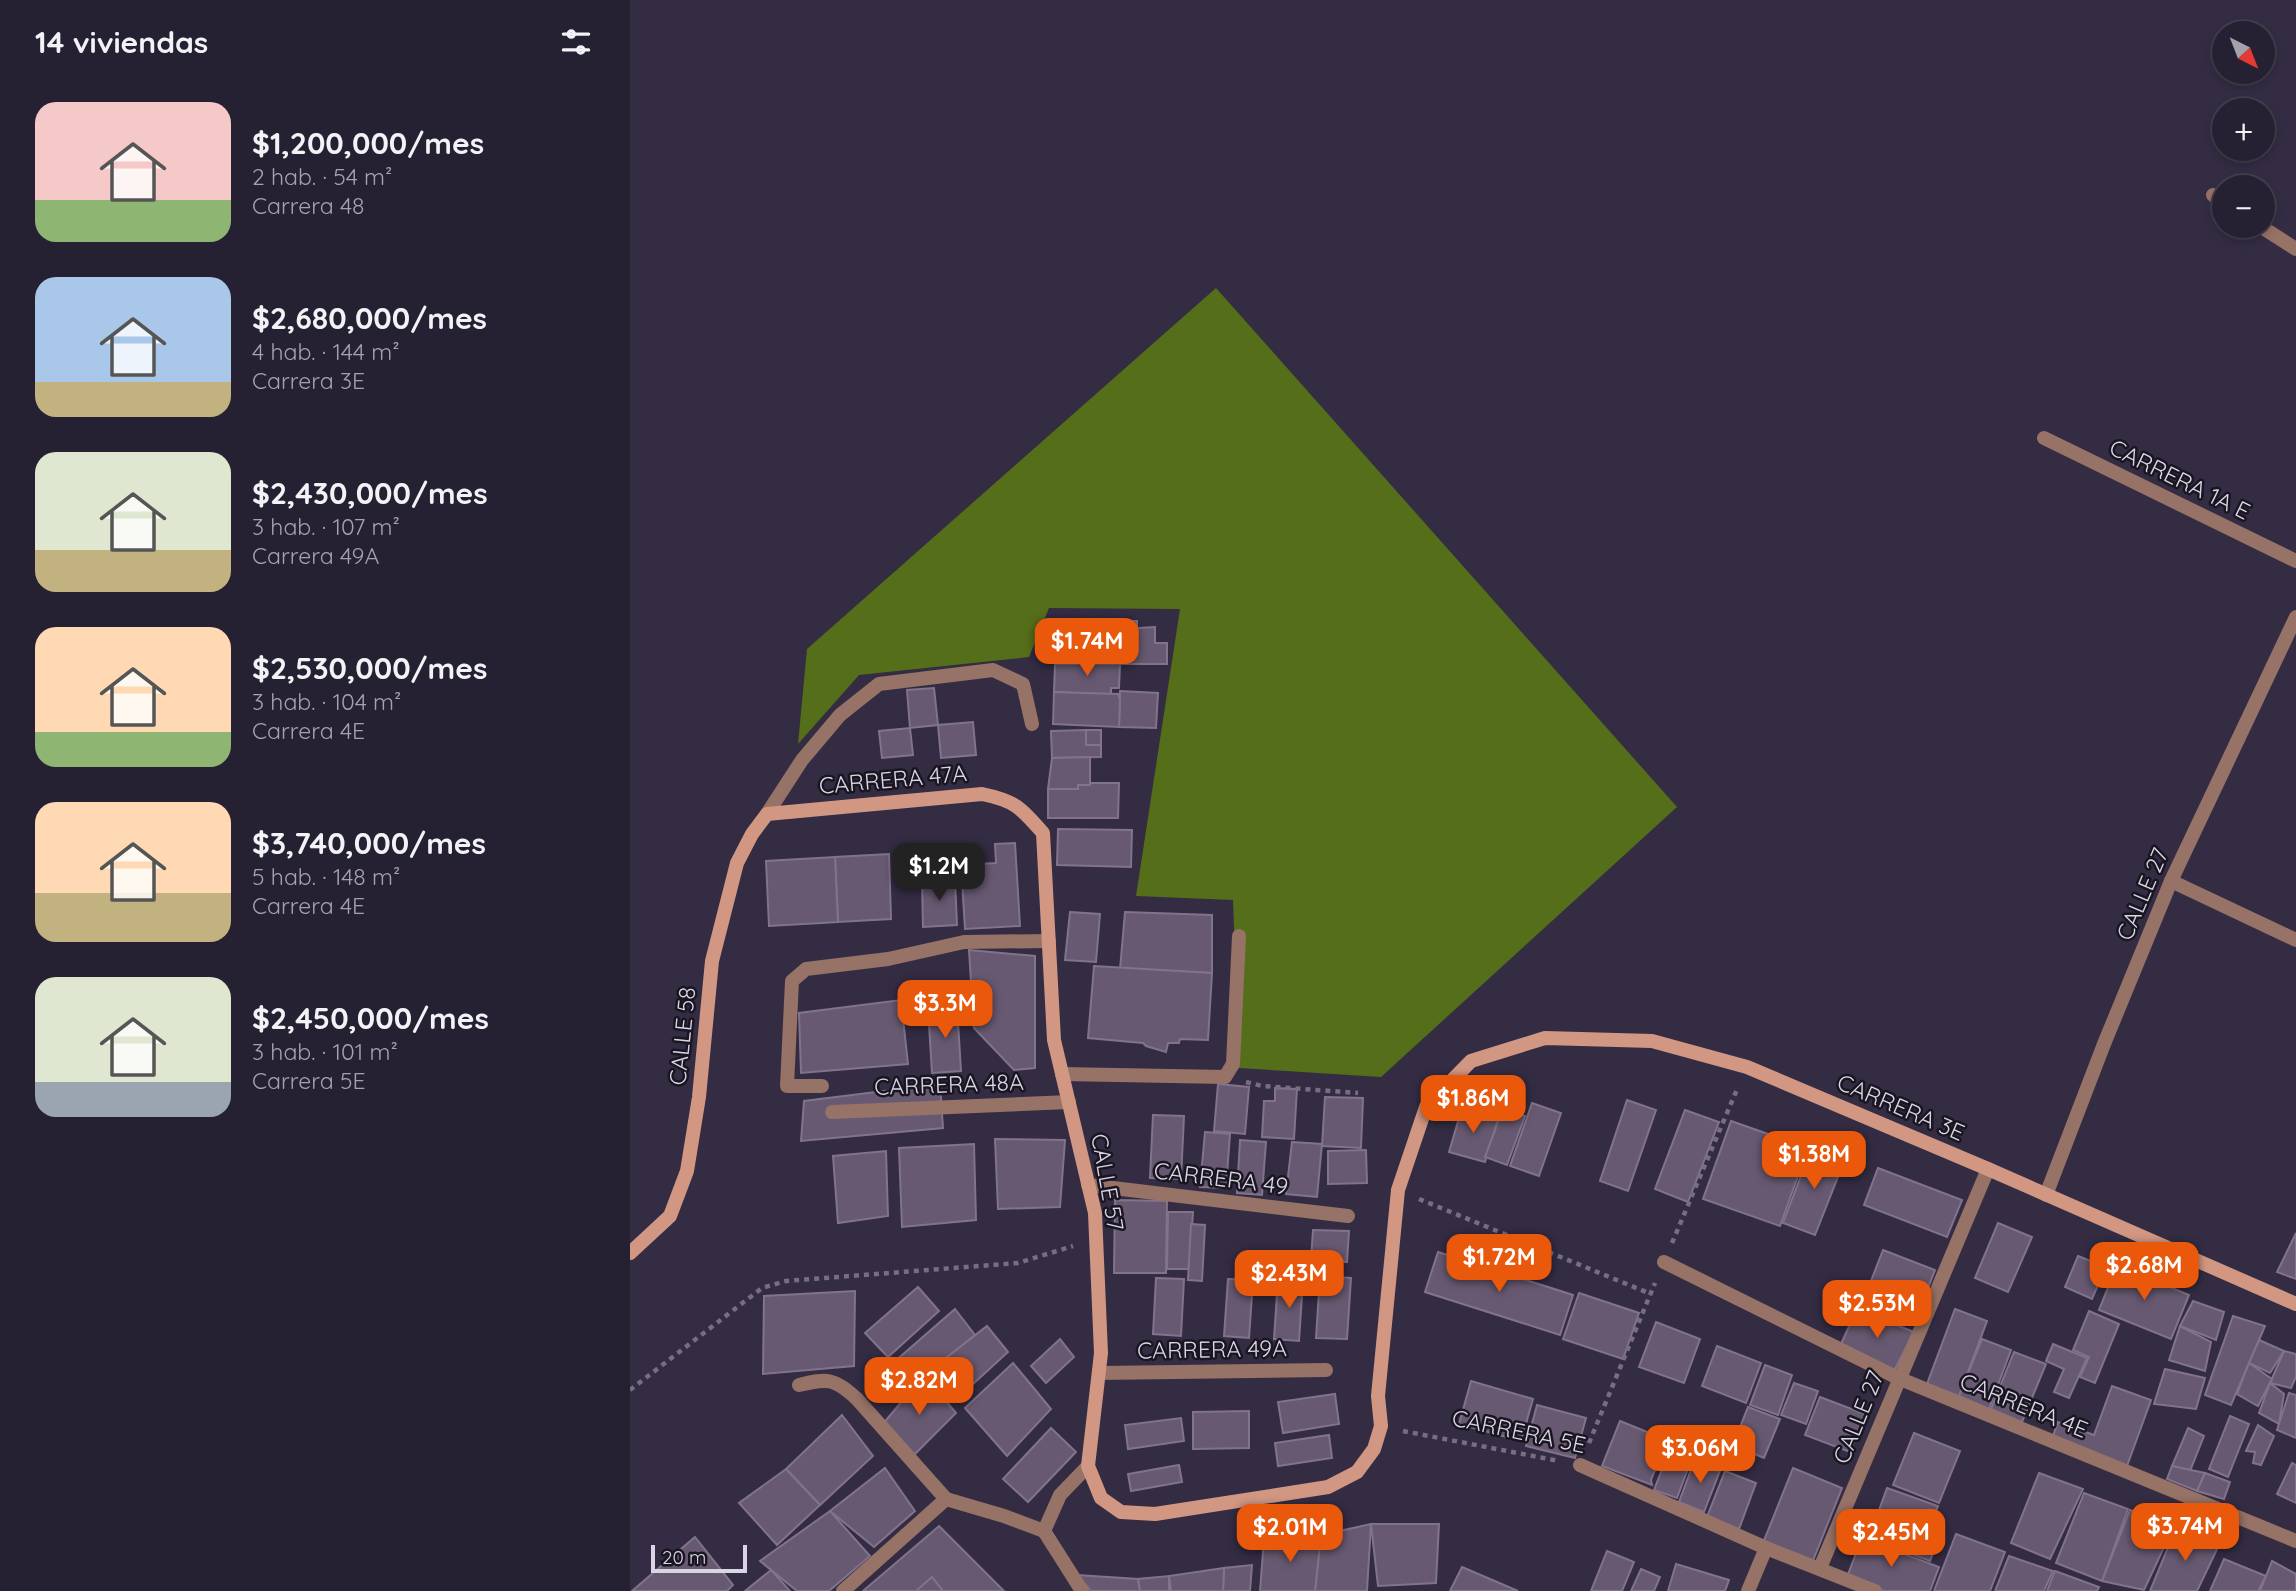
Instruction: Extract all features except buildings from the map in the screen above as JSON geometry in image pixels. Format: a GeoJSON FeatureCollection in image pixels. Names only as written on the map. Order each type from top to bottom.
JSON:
{"type":"FeatureCollection","features":[{"type":"Feature","properties":{"kind":"main road","name":"CARRERA 47A"},"geometry":{"type":"LineString","coordinates":[[767,814],[982,794],[1005,799],[1021,808]]}},
{"type":"Feature","properties":{"kind":"main road","name":"CALLE 57"},"geometry":{"type":"LineString","coordinates":[[1021,808],[1043,833],[1054,1040],[1095,1213],[1101,1353],[1088,1466]]}},
{"type":"Feature","properties":{"kind":"main road","name":"CALLE 58"},"geometry":{"type":"LineString","coordinates":[[630,1253],[670,1216],[687,1171],[699,1097],[712,961],[737,863],[752,834],[767,814]]}},
{"type":"Feature","properties":{"kind":"main road","name":"CARRERA 3E"},"geometry":{"type":"LineString","coordinates":[[1398,1190],[1426,1107],[1471,1061],[1545,1038],[1652,1041],[1747,1066],[1988,1168],[2296,1304]]}},
{"type":"Feature","properties":{"kind":"main road"},"geometry":{"type":"LineString","coordinates":[[1088,1466],[1101,1498],[1121,1512],[1155,1514],[1328,1487],[1357,1472],[1374,1449],[1381,1426],[1378,1396],[1398,1190]]}},
{"type":"Feature","properties":{"kind":"street"},"geometry":{"type":"LineString","coordinates":[[2275,236],[2296,249]]}},
{"type":"Feature","properties":{"kind":"street","name":"CARRERA 1A E"},"geometry":{"type":"LineString","coordinates":[[2044,438],[2296,561]]}},
{"type":"Feature","properties":{"kind":"street","name":"CALLE 27"},"geometry":{"type":"LineString","coordinates":[[2046,1195],[2171,881],[2296,617]]}},
{"type":"Feature","properties":{"kind":"street"},"geometry":{"type":"LineString","coordinates":[[767,814],[802,760],[840,715],[879,684],[993,670],[1023,684],[1032,724]]}},
{"type":"Feature","properties":{"kind":"street"},"geometry":{"type":"LineString","coordinates":[[2171,881],[2296,940]]}},
{"type":"Feature","properties":{"kind":"street"},"geometry":{"type":"LineString","coordinates":[[1062,1074],[1225,1077],[1233,1064],[1239,936]]}},
{"type":"Feature","properties":{"kind":"street"},"geometry":{"type":"LineString","coordinates":[[822,1086],[787,1086],[792,981],[806,969],[888,959],[964,942],[1049,941]]}},
{"type":"Feature","properties":{"kind":"street","name":"CARRERA 48A"},"geometry":{"type":"LineString","coordinates":[[832,1112],[1069,1102]]}},
{"type":"Feature","properties":{"kind":"street","name":"CALLE 27"},"geometry":{"type":"LineString","coordinates":[[1820,1568],[1988,1168]]}},
{"type":"Feature","properties":{"kind":"street","name":"CARRERA 49"},"geometry":{"type":"LineString","coordinates":[[1088,1185],[1348,1216]]}},
{"type":"Feature","properties":{"kind":"street","name":"CARRERA 4E"},"geometry":{"type":"LineString","coordinates":[[1664,1262],[1898,1378],[2296,1541]]}},
{"type":"Feature","properties":{"kind":"street","name":"CARRERA 49A"},"geometry":{"type":"LineString","coordinates":[[1098,1373],[1326,1370]]}},
{"type":"Feature","properties":{"kind":"street"},"geometry":{"type":"LineString","coordinates":[[799,1385],[825,1378],[841,1384],[946,1499],[1044,1531],[1082,1591]]}},
{"type":"Feature","properties":{"kind":"street","name":"CARRERA 5E"},"geometry":{"type":"LineString","coordinates":[[1580,1465],[1766,1548],[1875,1591]]}},
{"type":"Feature","properties":{"kind":"street"},"geometry":{"type":"LineString","coordinates":[[1044,1531],[1060,1495],[1088,1466]]}},
{"type":"Feature","properties":{"kind":"street"},"geometry":{"type":"LineString","coordinates":[[843,1591],[946,1499]]}},
{"type":"Feature","properties":{"kind":"street"},"geometry":{"type":"LineString","coordinates":[[1748,1591],[1766,1548]]}},
{"type":"Feature","properties":{"kind":"path"},"geometry":{"type":"LineString","coordinates":[[1225,1077],[1262,1086],[1358,1093]]}},
{"type":"Feature","properties":{"kind":"path"},"geometry":{"type":"LineString","coordinates":[[1398,1190],[1651,1294]]}},
{"type":"Feature","properties":{"kind":"path"},"geometry":{"type":"LineString","coordinates":[[630,1390],[762,1288],[786,1281],[1018,1263],[1097,1239]]}},
{"type":"Feature","properties":{"kind":"path","name":"CARRERA 5E"},"geometry":{"type":"LineString","coordinates":[[1381,1426],[1580,1465]]}},
{"type":"Feature","properties":{"kind":"green space"},"geometry":{"type":"Polygon","coordinates":[[[1216,288],[1677,807],[1381,1077],[1239,1068],[1233,900],[1136,896],[1180,609],[1049,608],[1029,657],[859,675],[798,744],[807,649],[1216,288]]]}}]}
